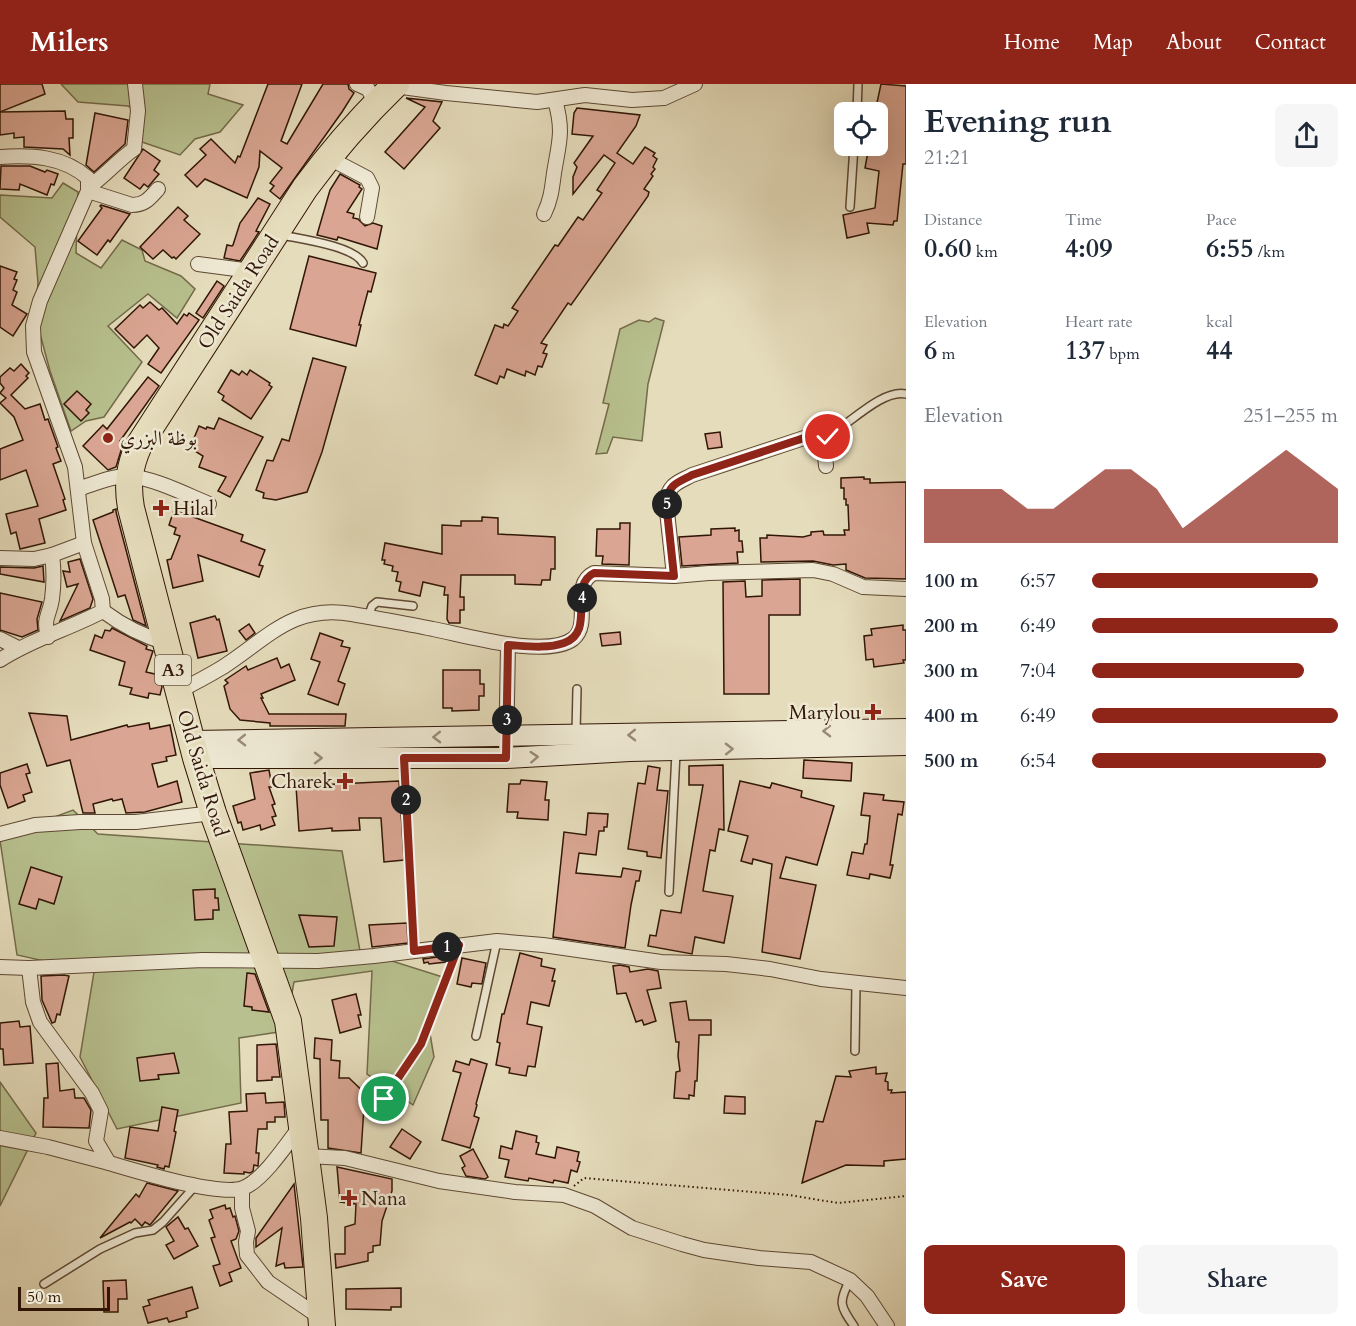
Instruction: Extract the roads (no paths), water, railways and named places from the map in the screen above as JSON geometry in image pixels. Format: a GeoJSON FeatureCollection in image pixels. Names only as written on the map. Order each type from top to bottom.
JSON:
{"type":"FeatureCollection","features":[{"type":"Feature","properties":{"kind":"highway","name":"Old Saida Road"},"geometry":{"type":"LineString","coordinates":[[322,1322],[314,1218],[288,1022],[213,813],[177,692],[131,508],[128,476],[132,459],[139,445],[327,157],[376,103],[396,85]]}},
{"type":"Feature","properties":{"kind":"street"},"geometry":{"type":"LineString","coordinates":[[103,611],[102,599],[84,543],[75,467],[34,352],[33,326],[40,301],[89,189],[121,158],[134,149],[138,111],[135,84]]}},
{"type":"Feature","properties":{"kind":"street"},"geometry":{"type":"LineString","coordinates":[[357,84],[368,89],[376,103]]}},
{"type":"Feature","properties":{"kind":"street"},"geometry":{"type":"LineString","coordinates":[[396,85],[446,93],[537,102],[585,95],[632,100],[664,98],[695,84]]}},
{"type":"Feature","properties":{"kind":"street"},"geometry":{"type":"LineString","coordinates":[[544,213],[551,198],[562,133],[555,100]]}},
{"type":"Feature","properties":{"kind":"street"},"geometry":{"type":"LineString","coordinates":[[0,157],[23,156],[63,162],[79,170],[88,178],[89,189]]}},
{"type":"Feature","properties":{"kind":"street"},"geometry":{"type":"LineString","coordinates":[[327,157],[367,178],[372,188],[367,217]]}},
{"type":"Feature","properties":{"kind":"street"},"geometry":{"type":"LineString","coordinates":[[89,189],[132,205],[147,201],[158,189]]}},
{"type":"Feature","properties":{"kind":"street"},"geometry":{"type":"LineString","coordinates":[[198,264],[251,271]]}},
{"type":"Feature","properties":{"kind":"street"},"geometry":{"type":"LineString","coordinates":[[674,576],[666,502],[668,490],[675,484],[692,475],[815,436],[824,445],[826,466]]}},
{"type":"Feature","properties":{"kind":"street"},"geometry":{"type":"LineString","coordinates":[[78,489],[110,478],[128,476],[171,488],[209,504]]}},
{"type":"Feature","properties":{"kind":"street"},"geometry":{"type":"LineString","coordinates":[[0,558],[34,559],[84,543]]}},
{"type":"Feature","properties":{"kind":"street"},"geometry":{"type":"LineString","coordinates":[[48,637],[45,622],[51,601],[54,576],[52,555]]}},
{"type":"Feature","properties":{"kind":"street"},"geometry":{"type":"LineString","coordinates":[[177,692],[221,668],[290,621],[316,612],[333,610],[508,645],[552,646],[565,643],[575,637],[581,625],[583,582],[587,576],[594,573],[674,576],[813,570],[833,574],[863,587],[906,589]]}},
{"type":"Feature","properties":{"kind":"street"},"geometry":{"type":"LineString","coordinates":[[103,611],[130,630],[166,643]]}},
{"type":"Feature","properties":{"kind":"street"},"geometry":{"type":"LineString","coordinates":[[0,660],[18,648],[79,624],[103,611]]}},
{"type":"Feature","properties":{"kind":"street"},"geometry":{"type":"LineString","coordinates":[[0,639],[18,648]]}},
{"type":"Feature","properties":{"kind":"street"},"geometry":{"type":"LineString","coordinates":[[506,758],[508,645]]}},
{"type":"Feature","properties":{"kind":"street"},"geometry":{"type":"LineString","coordinates":[[194,750],[506,736],[906,729]]}},
{"type":"Feature","properties":{"kind":"street"},"geometry":{"type":"LineString","coordinates":[[194,750],[404,758],[506,758],[676,750],[906,745]]}},
{"type":"Feature","properties":{"kind":"street"},"geometry":{"type":"LineString","coordinates":[[0,834],[35,825],[136,822],[213,813]]}},
{"type":"Feature","properties":{"kind":"street"},"geometry":{"type":"LineString","coordinates":[[0,967],[29,968],[203,960],[318,961],[497,941],[543,945],[661,962],[726,964],[770,969],[820,979],[906,988]]}},
{"type":"Feature","properties":{"kind":"street"},"geometry":{"type":"LineString","coordinates":[[29,968],[33,1002],[40,1022],[92,1093],[101,1111],[96,1141],[109,1163]]}},
{"type":"Feature","properties":{"kind":"street"},"geometry":{"type":"LineString","coordinates":[[0,1138],[48,1147],[195,1186],[242,1189],[263,1173],[302,1124]]}},
{"type":"Feature","properties":{"kind":"street"},"geometry":{"type":"LineString","coordinates":[[306,1156],[345,1158],[448,1183],[515,1192],[564,1195],[595,1206],[632,1228],[704,1250],[811,1263],[850,1280],[867,1296],[887,1326]]}},
{"type":"Feature","properties":{"kind":"street"},"geometry":{"type":"LineString","coordinates":[[242,1189],[242,1208],[248,1231],[247,1255],[268,1282],[322,1322]]}},
{"type":"Feature","properties":{"kind":"lane"},"geometry":{"type":"LineString","coordinates":[[857,102],[858,84]]}},
{"type":"Feature","properties":{"kind":"lane"},"geometry":{"type":"LineString","coordinates":[[850,207],[853,156]]}},
{"type":"Feature","properties":{"kind":"lane"},"geometry":{"type":"LineString","coordinates":[[276,233],[330,245],[360,257],[363,263]]}},
{"type":"Feature","properties":{"kind":"lane"},"geometry":{"type":"LineString","coordinates":[[821,440],[887,396],[906,394]]}},
{"type":"Feature","properties":{"kind":"lane"},"geometry":{"type":"LineString","coordinates":[[368,617],[372,606],[377,602],[413,606]]}},
{"type":"Feature","properties":{"kind":"lane"},"geometry":{"type":"LineString","coordinates":[[576,735],[577,689]]}},
{"type":"Feature","properties":{"kind":"lane"},"geometry":{"type":"LineString","coordinates":[[669,892],[676,750]]}},
{"type":"Feature","properties":{"kind":"lane"},"geometry":{"type":"LineString","coordinates":[[404,758],[414,951]]}},
{"type":"Feature","properties":{"kind":"lane"},"geometry":{"type":"LineString","coordinates":[[476,1036],[497,941]]}},
{"type":"Feature","properties":{"kind":"lane"},"geometry":{"type":"LineString","coordinates":[[384,1099],[421,1044],[459,945]]}},
{"type":"Feature","properties":{"kind":"lane"},"geometry":{"type":"LineString","coordinates":[[855,1051],[856,984]]}},
{"type":"Feature","properties":{"kind":"lane"},"geometry":{"type":"LineString","coordinates":[[44,1284],[100,1249],[135,1233],[153,1230],[164,1222],[195,1186]]}},
{"type":"Feature","properties":{"kind":"lane"},"geometry":{"type":"LineString","coordinates":[[850,1280],[841,1296],[843,1310],[854,1326]]}},
{"type":"Feature","properties":{"kind":"place","name":"بوظة البزري"},"geometry":{"type":"Point","coordinates":[108,438]}},
{"type":"Feature","properties":{"kind":"place","name":"Hilal"},"geometry":{"type":"Point","coordinates":[161,508]}},
{"type":"Feature","properties":{"kind":"place","name":"Marylou"},"geometry":{"type":"Point","coordinates":[873,712]}},
{"type":"Feature","properties":{"kind":"place","name":"Charek"},"geometry":{"type":"Point","coordinates":[345,781]}},
{"type":"Feature","properties":{"kind":"place","name":"Nana"},"geometry":{"type":"Point","coordinates":[349,1198]}}]}
